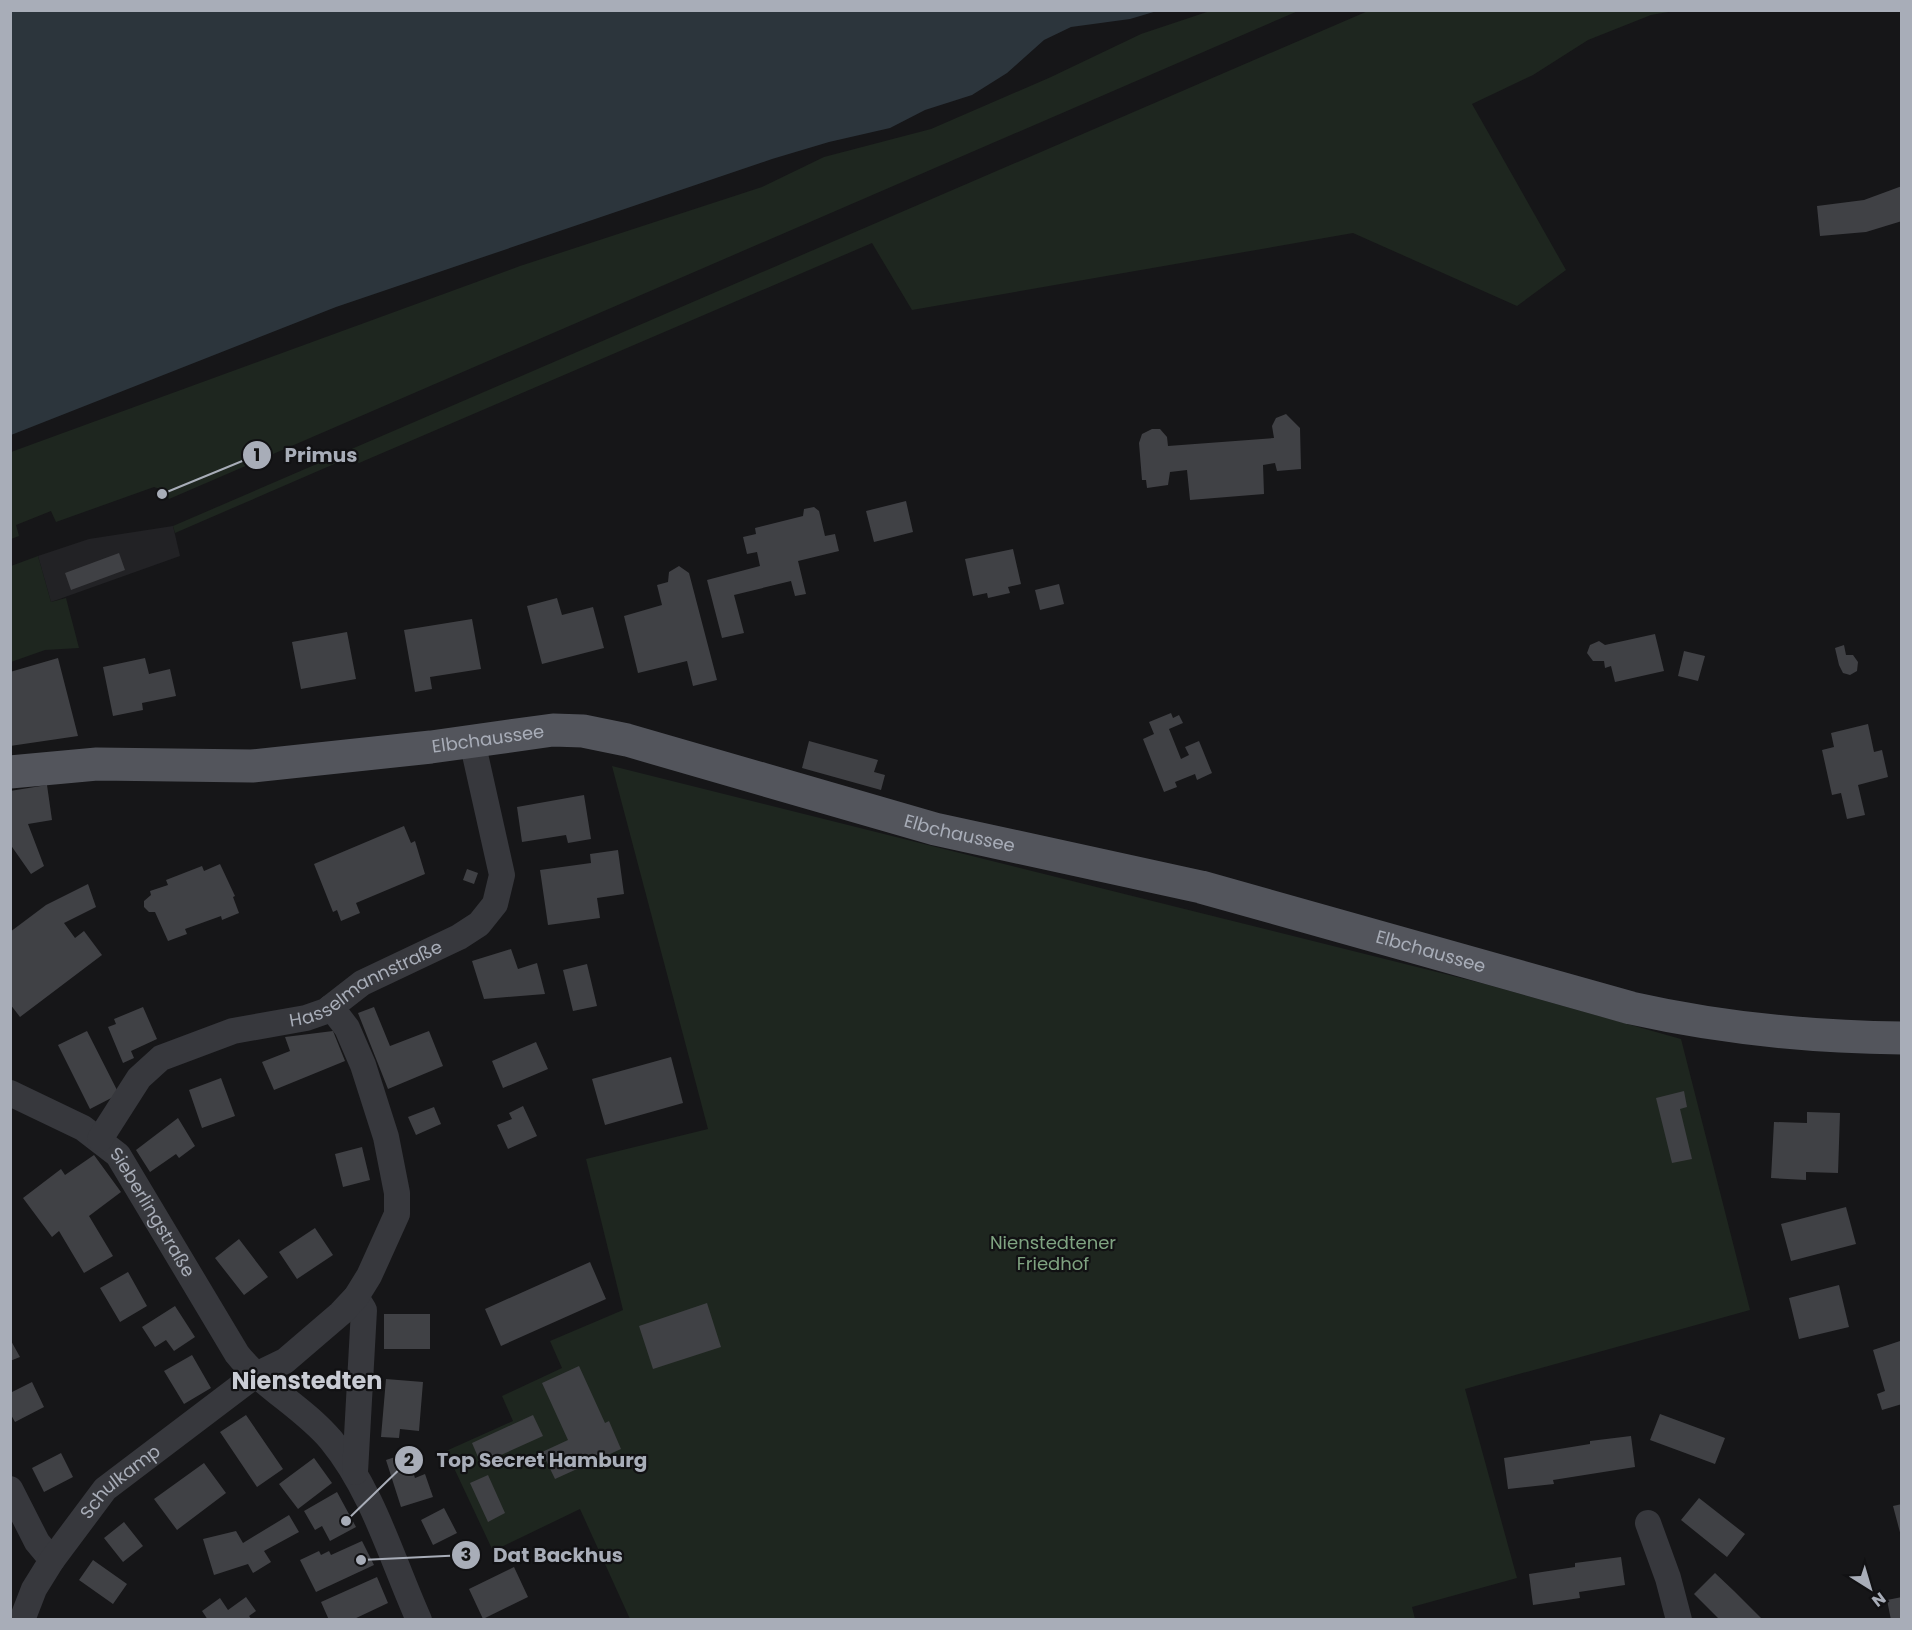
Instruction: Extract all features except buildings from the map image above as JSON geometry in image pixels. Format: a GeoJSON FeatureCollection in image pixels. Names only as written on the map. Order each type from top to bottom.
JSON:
{"type":"FeatureCollection","features":[{"type":"Feature","properties":{"kind":"main road","name":"Elbchaussee"},"geometry":{"type":"LineString","coordinates":[[10,772],[107,764],[252,766],[553,730],[583,731],[627,740],[935,829],[1201,887],[1631,1008],[1700,1023],[1740,1028],[1849,1037],[1902,1038]]}},
{"type":"Feature","properties":{"kind":"street","name":"Hasselmannstraße"},"geometry":{"type":"LineString","coordinates":[[100,1139],[139,1078],[161,1058],[233,1031],[306,1018],[332,1007],[362,983],[472,930],[492,911],[501,884],[501,864],[472,741]]}},
{"type":"Feature","properties":{"kind":"street"},"geometry":{"type":"LineString","coordinates":[[332,1007],[347,1028],[363,1065],[386,1137],[397,1193],[397,1214],[356,1297],[364,1310],[355,1472],[419,1620]]}},
{"type":"Feature","properties":{"kind":"street","name":"Sieberlingstraße"},"geometry":{"type":"LineString","coordinates":[[10,1093],[64,1118],[100,1139],[118,1155],[131,1173],[219,1326],[255,1376],[316,1425],[355,1472]]}},
{"type":"Feature","properties":{"kind":"street","name":"Schulkamp"},"geometry":{"type":"LineString","coordinates":[[22,1620],[34,1589],[52,1560],[105,1489],[255,1376],[285,1360],[356,1297]]}},
{"type":"Feature","properties":{"kind":"street"},"geometry":{"type":"LineString","coordinates":[[10,1489],[37,1542],[52,1560]]}},
{"type":"Feature","properties":{"kind":"street"},"geometry":{"type":"LineString","coordinates":[[1648,1523],[1668,1578],[1679,1620]]}},
{"type":"Feature","properties":{"kind":"shaded area"},"geometry":{"type":"Polygon","coordinates":[[[11,10],[1157,11],[1130,19],[1071,27],[1044,40],[1007,73],[972,95],[925,110],[890,128],[829,142],[772,159],[336,307],[11,435],[11,10]]]}},
{"type":"Feature","properties":{"kind":"shaded area"},"geometry":{"type":"Polygon","coordinates":[[[173,526],[180,556],[51,602],[38,556],[89,539],[173,526]]]}},
{"type":"Feature","properties":{"kind":"green space"},"geometry":{"type":"Polygon","coordinates":[[[1210,11],[1298,11],[169,499],[163,490],[154,487],[56,522],[51,511],[16,525],[19,536],[11,539],[11,452],[520,266],[762,187],[824,157],[931,129],[1051,77],[1141,34],[1210,11]]]}},
{"type":"Feature","properties":{"kind":"green space"},"geometry":{"type":"Polygon","coordinates":[[[1368,11],[1674,11],[1651,15],[1588,40],[1533,75],[1472,104],[1566,270],[1517,306],[1353,233],[912,310],[872,243],[359,463],[348,458],[175,533],[173,526],[1368,11]]]}},
{"type":"Feature","properties":{"kind":"green space"},"geometry":{"type":"Polygon","coordinates":[[[38,556],[51,602],[66,598],[79,648],[45,650],[11,662],[11,566],[38,556]]]}},
{"type":"Feature","properties":{"kind":"green space","name":"Nienstedtener Friedhof"},"geometry":{"type":"Polygon","coordinates":[[[612,766],[1485,984],[1681,1039],[1750,1310],[1465,1389],[1517,1578],[1412,1607],[1415,1619],[630,1619],[580,1509],[493,1551],[446,1451],[513,1421],[502,1396],[562,1368],[550,1341],[623,1310],[586,1159],[708,1129],[612,766]]]}},
{"type":"Feature","properties":{"kind":"place","name":"Primus"},"geometry":{"type":"Point","coordinates":[162,494]}},
{"type":"Feature","properties":{"kind":"place","name":"Top Secret Hamburg"},"geometry":{"type":"Point","coordinates":[346,1521]}},
{"type":"Feature","properties":{"kind":"place","name":"Dat Backhus"},"geometry":{"type":"Point","coordinates":[361,1560]}},
{"type":"Feature","properties":{"kind":"district","name":"Nienstedten"},"geometry":{"type":"Point","coordinates":[307,1381]}}]}
